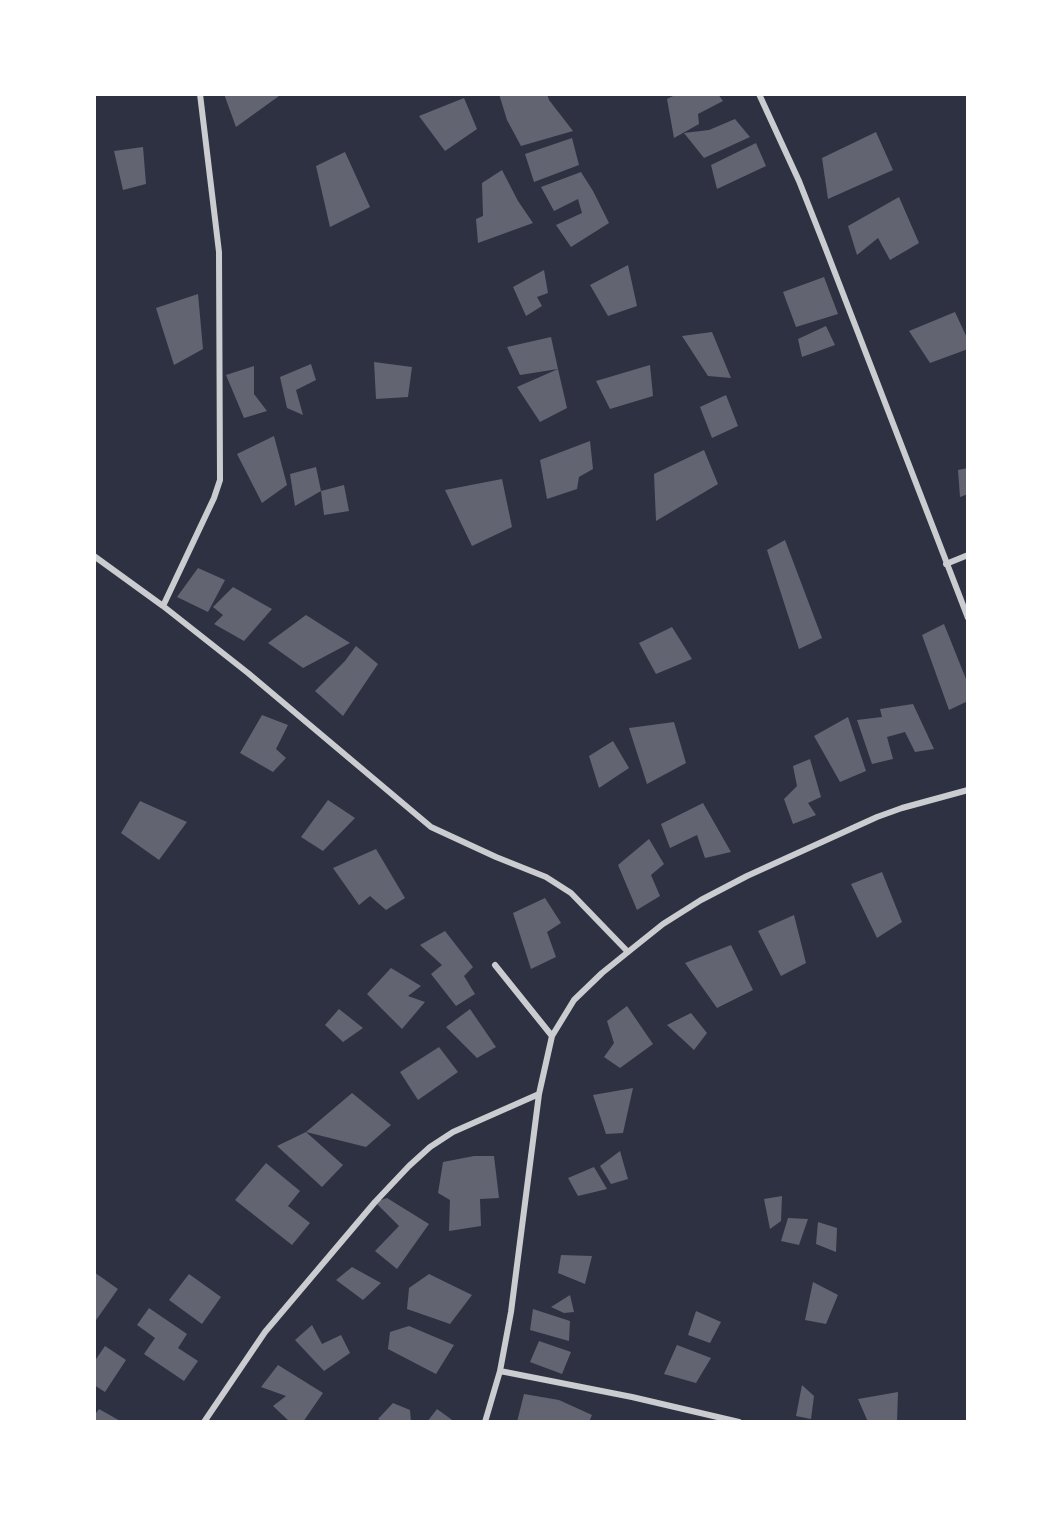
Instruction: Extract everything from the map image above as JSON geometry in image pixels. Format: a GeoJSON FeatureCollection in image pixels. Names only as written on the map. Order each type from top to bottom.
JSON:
{"type":"FeatureCollection","features":[{"type":"Feature","properties":{"kind":"street"},"geometry":{"type":"LineString","coordinates":[[163,606],[214,498],[220,480],[219,252],[200,94]]}},
{"type":"Feature","properties":{"kind":"street"},"geometry":{"type":"LineString","coordinates":[[759,94],[799,181],[968,618]]}},
{"type":"Feature","properties":{"kind":"street"},"geometry":{"type":"LineString","coordinates":[[946,564],[968,555]]}},
{"type":"Feature","properties":{"kind":"street"},"geometry":{"type":"LineString","coordinates":[[94,556],[163,606],[248,673],[431,827],[546,877],[571,893],[628,952]]}},
{"type":"Feature","properties":{"kind":"street"},"geometry":{"type":"LineString","coordinates":[[485,1422],[500,1371],[512,1312],[538,1094],[552,1036],[574,1000],[602,973],[663,924],[700,900],[877,817],[968,790]]}},
{"type":"Feature","properties":{"kind":"street"},"geometry":{"type":"LineString","coordinates":[[495,965],[552,1036]]}},
{"type":"Feature","properties":{"kind":"street"},"geometry":{"type":"LineString","coordinates":[[204,1422],[265,1332],[375,1202],[409,1166],[430,1147],[453,1132],[538,1094]]}},
{"type":"Feature","properties":{"kind":"street"},"geometry":{"type":"LineString","coordinates":[[500,1371],[632,1397],[739,1422]]}},
{"type":"Feature","properties":{"kind":"building"},"geometry":{"type":"Polygon","coordinates":[[[224,94],[271,94],[279,96],[236,127],[224,94]]]}},
{"type":"Feature","properties":{"kind":"building"},"geometry":{"type":"Polygon","coordinates":[[[499,94],[547,94],[549,100],[573,131],[521,146],[507,120],[499,94]]]}},
{"type":"Feature","properties":{"kind":"building"},"geometry":{"type":"Polygon","coordinates":[[[677,94],[718,94],[723,101],[698,114],[699,124],[674,138],[667,99],[677,94]]]}},
{"type":"Feature","properties":{"kind":"building"},"geometry":{"type":"Polygon","coordinates":[[[464,98],[477,129],[445,151],[419,116],[464,98]]]}},
{"type":"Feature","properties":{"kind":"building"},"geometry":{"type":"Polygon","coordinates":[[[735,119],[750,137],[704,158],[684,133],[709,130],[735,119]]]}},
{"type":"Feature","properties":{"kind":"building"},"geometry":{"type":"Polygon","coordinates":[[[876,132],[893,170],[828,199],[822,158],[876,132]]]}},
{"type":"Feature","properties":{"kind":"building"},"geometry":{"type":"Polygon","coordinates":[[[572,138],[579,165],[534,182],[525,154],[572,138]]]}},
{"type":"Feature","properties":{"kind":"building"},"geometry":{"type":"Polygon","coordinates":[[[756,143],[766,166],[717,189],[711,165],[756,143]]]}},
{"type":"Feature","properties":{"kind":"building"},"geometry":{"type":"Polygon","coordinates":[[[143,147],[146,184],[123,190],[114,151],[143,147]]]}},
{"type":"Feature","properties":{"kind":"building"},"geometry":{"type":"Polygon","coordinates":[[[345,152],[370,207],[330,227],[316,166],[345,152]]]}},
{"type":"Feature","properties":{"kind":"building"},"geometry":{"type":"Polygon","coordinates":[[[502,170],[518,201],[533,223],[478,243],[476,219],[483,216],[482,183],[502,170]]]}},
{"type":"Feature","properties":{"kind":"building"},"geometry":{"type":"Polygon","coordinates":[[[581,172],[609,223],[571,247],[556,225],[582,213],[578,199],[554,211],[541,187],[581,172]]]}},
{"type":"Feature","properties":{"kind":"building"},"geometry":{"type":"Polygon","coordinates":[[[899,197],[919,243],[890,260],[878,238],[857,255],[848,226],[899,197]]]}},
{"type":"Feature","properties":{"kind":"building"},"geometry":{"type":"Polygon","coordinates":[[[628,265],[637,306],[608,316],[590,285],[628,265]]]}},
{"type":"Feature","properties":{"kind":"building"},"geometry":{"type":"Polygon","coordinates":[[[544,270],[548,293],[537,297],[542,306],[526,316],[513,287],[544,270]]]}},
{"type":"Feature","properties":{"kind":"building"},"geometry":{"type":"Polygon","coordinates":[[[824,277],[838,314],[796,327],[783,292],[824,277]]]}},
{"type":"Feature","properties":{"kind":"building"},"geometry":{"type":"Polygon","coordinates":[[[198,294],[203,349],[174,365],[156,308],[198,294]]]}},
{"type":"Feature","properties":{"kind":"building"},"geometry":{"type":"Polygon","coordinates":[[[955,312],[968,340],[968,349],[930,363],[909,331],[955,312]]]}},
{"type":"Feature","properties":{"kind":"building"},"geometry":{"type":"Polygon","coordinates":[[[826,326],[835,345],[802,357],[798,339],[826,326]]]}},
{"type":"Feature","properties":{"kind":"building"},"geometry":{"type":"Polygon","coordinates":[[[712,332],[731,378],[708,376],[682,336],[712,332]]]}},
{"type":"Feature","properties":{"kind":"building"},"geometry":{"type":"Polygon","coordinates":[[[551,337],[558,369],[520,375],[507,347],[551,337]]]}},
{"type":"Feature","properties":{"kind":"building"},"geometry":{"type":"Polygon","coordinates":[[[374,362],[412,367],[408,397],[376,399],[374,362]]]}},
{"type":"Feature","properties":{"kind":"building"},"geometry":{"type":"Polygon","coordinates":[[[311,364],[316,380],[296,390],[303,415],[287,408],[280,377],[311,364]]]}},
{"type":"Feature","properties":{"kind":"building"},"geometry":{"type":"Polygon","coordinates":[[[650,365],[653,396],[610,409],[596,381],[650,365]]]}},
{"type":"Feature","properties":{"kind":"building"},"geometry":{"type":"Polygon","coordinates":[[[254,366],[254,394],[267,411],[244,418],[226,375],[254,366]]]}},
{"type":"Feature","properties":{"kind":"building"},"geometry":{"type":"Polygon","coordinates":[[[558,369],[567,408],[540,422],[517,387],[558,369]]]}},
{"type":"Feature","properties":{"kind":"building"},"geometry":{"type":"Polygon","coordinates":[[[726,395],[738,426],[712,438],[700,407],[726,395]]]}},
{"type":"Feature","properties":{"kind":"building"},"geometry":{"type":"Polygon","coordinates":[[[274,436],[287,485],[262,503],[237,454],[274,436]]]}},
{"type":"Feature","properties":{"kind":"building"},"geometry":{"type":"Polygon","coordinates":[[[590,441],[593,469],[579,477],[577,489],[547,499],[540,460],[590,441]]]}},
{"type":"Feature","properties":{"kind":"building"},"geometry":{"type":"Polygon","coordinates":[[[704,450],[718,484],[656,521],[654,474],[704,450]]]}},
{"type":"Feature","properties":{"kind":"building"},"geometry":{"type":"Polygon","coordinates":[[[316,467],[321,491],[295,506],[290,474],[316,467]]]}},
{"type":"Feature","properties":{"kind":"building"},"geometry":{"type":"Polygon","coordinates":[[[968,468],[968,494],[960,497],[958,470],[968,468]]]}},
{"type":"Feature","properties":{"kind":"building"},"geometry":{"type":"Polygon","coordinates":[[[502,479],[512,527],[472,546],[445,490],[502,479]]]}},
{"type":"Feature","properties":{"kind":"building"},"geometry":{"type":"Polygon","coordinates":[[[344,485],[349,511],[324,515],[321,491],[344,485]]]}},
{"type":"Feature","properties":{"kind":"building"},"geometry":{"type":"Polygon","coordinates":[[[785,540],[822,638],[799,649],[767,550],[785,540]]]}},
{"type":"Feature","properties":{"kind":"building"},"geometry":{"type":"Polygon","coordinates":[[[198,568],[225,580],[208,612],[177,597],[198,568]]]}},
{"type":"Feature","properties":{"kind":"building"},"geometry":{"type":"Polygon","coordinates":[[[233,587],[272,609],[244,641],[214,624],[223,615],[213,607],[233,587]]]}},
{"type":"Feature","properties":{"kind":"building"},"geometry":{"type":"Polygon","coordinates":[[[306,615],[350,643],[303,668],[268,643],[306,615]]]}},
{"type":"Feature","properties":{"kind":"building"},"geometry":{"type":"Polygon","coordinates":[[[944,624],[968,684],[968,701],[949,710],[922,635],[944,624]]]}},
{"type":"Feature","properties":{"kind":"building"},"geometry":{"type":"Polygon","coordinates":[[[672,627],[692,659],[656,674],[639,643],[672,627]]]}},
{"type":"Feature","properties":{"kind":"building"},"geometry":{"type":"Polygon","coordinates":[[[356,646],[378,664],[343,716],[315,691],[345,661],[356,646]]]}},
{"type":"Feature","properties":{"kind":"building"},"geometry":{"type":"Polygon","coordinates":[[[913,704],[934,749],[915,752],[905,732],[887,737],[893,759],[872,764],[857,720],[882,717],[880,709],[913,704]]]}},
{"type":"Feature","properties":{"kind":"building"},"geometry":{"type":"Polygon","coordinates":[[[262,715],[288,725],[276,749],[286,758],[273,772],[240,753],[262,715]]]}},
{"type":"Feature","properties":{"kind":"building"},"geometry":{"type":"Polygon","coordinates":[[[848,717],[866,771],[840,782],[814,736],[848,717]]]}},
{"type":"Feature","properties":{"kind":"building"},"geometry":{"type":"Polygon","coordinates":[[[674,722],[686,763],[647,784],[629,728],[674,722]]]}},
{"type":"Feature","properties":{"kind":"building"},"geometry":{"type":"Polygon","coordinates":[[[613,741],[629,768],[599,788],[589,756],[613,741]]]}},
{"type":"Feature","properties":{"kind":"building"},"geometry":{"type":"Polygon","coordinates":[[[810,759],[821,797],[808,803],[816,815],[793,824],[784,799],[797,786],[793,766],[810,759]]]}},
{"type":"Feature","properties":{"kind":"building"},"geometry":{"type":"Polygon","coordinates":[[[328,800],[355,818],[323,851],[301,837],[328,800]]]}},
{"type":"Feature","properties":{"kind":"building"},"geometry":{"type":"Polygon","coordinates":[[[140,801],[187,822],[159,860],[121,833],[140,801]]]}},
{"type":"Feature","properties":{"kind":"building"},"geometry":{"type":"Polygon","coordinates":[[[703,803],[731,852],[705,858],[697,835],[670,848],[661,824],[703,803]]]}},
{"type":"Feature","properties":{"kind":"building"},"geometry":{"type":"Polygon","coordinates":[[[649,839],[664,864],[651,875],[660,896],[637,910],[618,865],[649,839]]]}},
{"type":"Feature","properties":{"kind":"building"},"geometry":{"type":"Polygon","coordinates":[[[376,849],[405,898],[386,910],[370,896],[359,905],[333,868],[376,849]]]}},
{"type":"Feature","properties":{"kind":"building"},"geometry":{"type":"Polygon","coordinates":[[[882,872],[902,922],[877,938],[851,884],[882,872]]]}},
{"type":"Feature","properties":{"kind":"building"},"geometry":{"type":"Polygon","coordinates":[[[545,898],[561,923],[547,932],[556,957],[531,969],[513,913],[545,898]]]}},
{"type":"Feature","properties":{"kind":"building"},"geometry":{"type":"Polygon","coordinates":[[[794,915],[806,963],[781,976],[758,931],[794,915]]]}},
{"type":"Feature","properties":{"kind":"building"},"geometry":{"type":"Polygon","coordinates":[[[445,931],[473,967],[464,976],[475,994],[456,1006],[431,974],[442,965],[420,945],[445,931]]]}},
{"type":"Feature","properties":{"kind":"building"},"geometry":{"type":"Polygon","coordinates":[[[731,945],[753,990],[717,1008],[685,963],[731,945]]]}},
{"type":"Feature","properties":{"kind":"building"},"geometry":{"type":"Polygon","coordinates":[[[391,968],[421,986],[408,996],[425,1002],[402,1029],[367,994],[391,968]]]}},
{"type":"Feature","properties":{"kind":"building"},"geometry":{"type":"Polygon","coordinates":[[[627,1006],[653,1044],[620,1068],[604,1057],[614,1043],[607,1021],[627,1006]]]}},
{"type":"Feature","properties":{"kind":"building"},"geometry":{"type":"Polygon","coordinates":[[[339,1009],[363,1028],[343,1042],[325,1025],[339,1009]]]}},
{"type":"Feature","properties":{"kind":"building"},"geometry":{"type":"Polygon","coordinates":[[[470,1009],[496,1047],[477,1058],[446,1027],[470,1009]]]}},
{"type":"Feature","properties":{"kind":"building"},"geometry":{"type":"Polygon","coordinates":[[[691,1013],[707,1033],[694,1050],[667,1025],[691,1013]]]}},
{"type":"Feature","properties":{"kind":"building"},"geometry":{"type":"Polygon","coordinates":[[[439,1047],[458,1072],[418,1100],[400,1072],[439,1047]]]}},
{"type":"Feature","properties":{"kind":"building"},"geometry":{"type":"Polygon","coordinates":[[[633,1088],[623,1133],[606,1134],[593,1095],[633,1088]]]}},
{"type":"Feature","properties":{"kind":"building"},"geometry":{"type":"Polygon","coordinates":[[[352,1093],[391,1125],[366,1147],[306,1132],[352,1093]]]}},
{"type":"Feature","properties":{"kind":"building"},"geometry":{"type":"Polygon","coordinates":[[[306,1132],[343,1165],[322,1187],[277,1146],[306,1132]]]}},
{"type":"Feature","properties":{"kind":"building"},"geometry":{"type":"Polygon","coordinates":[[[620,1151],[628,1179],[611,1184],[600,1166],[620,1151]]]}},
{"type":"Feature","properties":{"kind":"building"},"geometry":{"type":"Polygon","coordinates":[[[474,1156],[494,1156],[499,1198],[480,1199],[481,1226],[449,1231],[450,1200],[438,1193],[443,1162],[474,1156]]]}},
{"type":"Feature","properties":{"kind":"building"},"geometry":{"type":"Polygon","coordinates":[[[266,1163],[300,1191],[288,1206],[310,1223],[292,1245],[235,1200],[266,1163]]]}},
{"type":"Feature","properties":{"kind":"building"},"geometry":{"type":"Polygon","coordinates":[[[594,1167],[607,1189],[578,1196],[568,1178],[594,1167]]]}},
{"type":"Feature","properties":{"kind":"building"},"geometry":{"type":"Polygon","coordinates":[[[782,1196],[781,1221],[770,1229],[764,1199],[782,1196]]]}},
{"type":"Feature","properties":{"kind":"building"},"geometry":{"type":"Polygon","coordinates":[[[387,1198],[429,1224],[397,1269],[375,1251],[399,1226],[375,1202],[387,1198]]]}},
{"type":"Feature","properties":{"kind":"building"},"geometry":{"type":"Polygon","coordinates":[[[788,1218],[808,1219],[799,1245],[781,1241],[788,1218]]]}},
{"type":"Feature","properties":{"kind":"building"},"geometry":{"type":"Polygon","coordinates":[[[818,1222],[837,1228],[836,1252],[816,1244],[818,1222]]]}},
{"type":"Feature","properties":{"kind":"building"},"geometry":{"type":"Polygon","coordinates":[[[561,1255],[592,1256],[585,1284],[558,1273],[561,1255]]]}},
{"type":"Feature","properties":{"kind":"building"},"geometry":{"type":"Polygon","coordinates":[[[352,1267],[381,1283],[363,1300],[336,1280],[352,1267]]]}},
{"type":"Feature","properties":{"kind":"building"},"geometry":{"type":"Polygon","coordinates":[[[94,1272],[118,1289],[94,1323],[94,1272]]]}},
{"type":"Feature","properties":{"kind":"building"},"geometry":{"type":"Polygon","coordinates":[[[189,1274],[221,1297],[202,1324],[169,1300],[189,1274]]]}},
{"type":"Feature","properties":{"kind":"building"},"geometry":{"type":"Polygon","coordinates":[[[429,1274],[472,1295],[450,1324],[407,1309],[409,1288],[429,1274]]]}},
{"type":"Feature","properties":{"kind":"building"},"geometry":{"type":"Polygon","coordinates":[[[813,1282],[838,1295],[826,1324],[805,1320],[813,1282]]]}},
{"type":"Feature","properties":{"kind":"building"},"geometry":{"type":"Polygon","coordinates":[[[570,1295],[574,1312],[564,1313],[551,1307],[570,1295]]]}},
{"type":"Feature","properties":{"kind":"building"},"geometry":{"type":"Polygon","coordinates":[[[149,1308],[187,1334],[178,1348],[198,1361],[184,1381],[144,1354],[155,1338],[137,1325],[149,1308]]]}},
{"type":"Feature","properties":{"kind":"building"},"geometry":{"type":"Polygon","coordinates":[[[533,1309],[570,1321],[569,1341],[530,1330],[533,1309]]]}},
{"type":"Feature","properties":{"kind":"building"},"geometry":{"type":"Polygon","coordinates":[[[696,1311],[721,1322],[710,1343],[688,1335],[696,1311]]]}},
{"type":"Feature","properties":{"kind":"building"},"geometry":{"type":"Polygon","coordinates":[[[312,1325],[322,1344],[341,1335],[350,1353],[324,1371],[295,1340],[312,1325]]]}},
{"type":"Feature","properties":{"kind":"building"},"geometry":{"type":"Polygon","coordinates":[[[409,1326],[454,1345],[436,1374],[388,1349],[390,1332],[409,1326]]]}},
{"type":"Feature","properties":{"kind":"building"},"geometry":{"type":"Polygon","coordinates":[[[539,1341],[571,1352],[562,1374],[530,1362],[539,1341]]]}},
{"type":"Feature","properties":{"kind":"building"},"geometry":{"type":"Polygon","coordinates":[[[677,1345],[711,1358],[696,1383],[664,1374],[677,1345]]]}},
{"type":"Feature","properties":{"kind":"building"},"geometry":{"type":"Polygon","coordinates":[[[105,1346],[126,1360],[105,1392],[94,1385],[94,1362],[105,1346]]]}},
{"type":"Feature","properties":{"kind":"building"},"geometry":{"type":"Polygon","coordinates":[[[278,1365],[323,1393],[303,1422],[290,1422],[273,1406],[286,1396],[261,1387],[278,1365]]]}},
{"type":"Feature","properties":{"kind":"building"},"geometry":{"type":"Polygon","coordinates":[[[802,1385],[814,1396],[811,1419],[796,1416],[802,1385]]]}},
{"type":"Feature","properties":{"kind":"building"},"geometry":{"type":"Polygon","coordinates":[[[898,1392],[897,1422],[868,1422],[858,1399],[898,1392]]]}},
{"type":"Feature","properties":{"kind":"building"},"geometry":{"type":"Polygon","coordinates":[[[524,1394],[559,1400],[592,1415],[589,1422],[517,1422],[524,1394]]]}},
{"type":"Feature","properties":{"kind":"building"},"geometry":{"type":"Polygon","coordinates":[[[393,1403],[410,1410],[411,1422],[383,1422],[378,1419],[393,1403]]]}},
{"type":"Feature","properties":{"kind":"building"},"geometry":{"type":"Polygon","coordinates":[[[99,1409],[122,1422],[94,1422],[94,1416],[99,1409]]]}},
{"type":"Feature","properties":{"kind":"building"},"geometry":{"type":"Polygon","coordinates":[[[437,1409],[455,1422],[427,1422],[437,1409]]]}}]}
